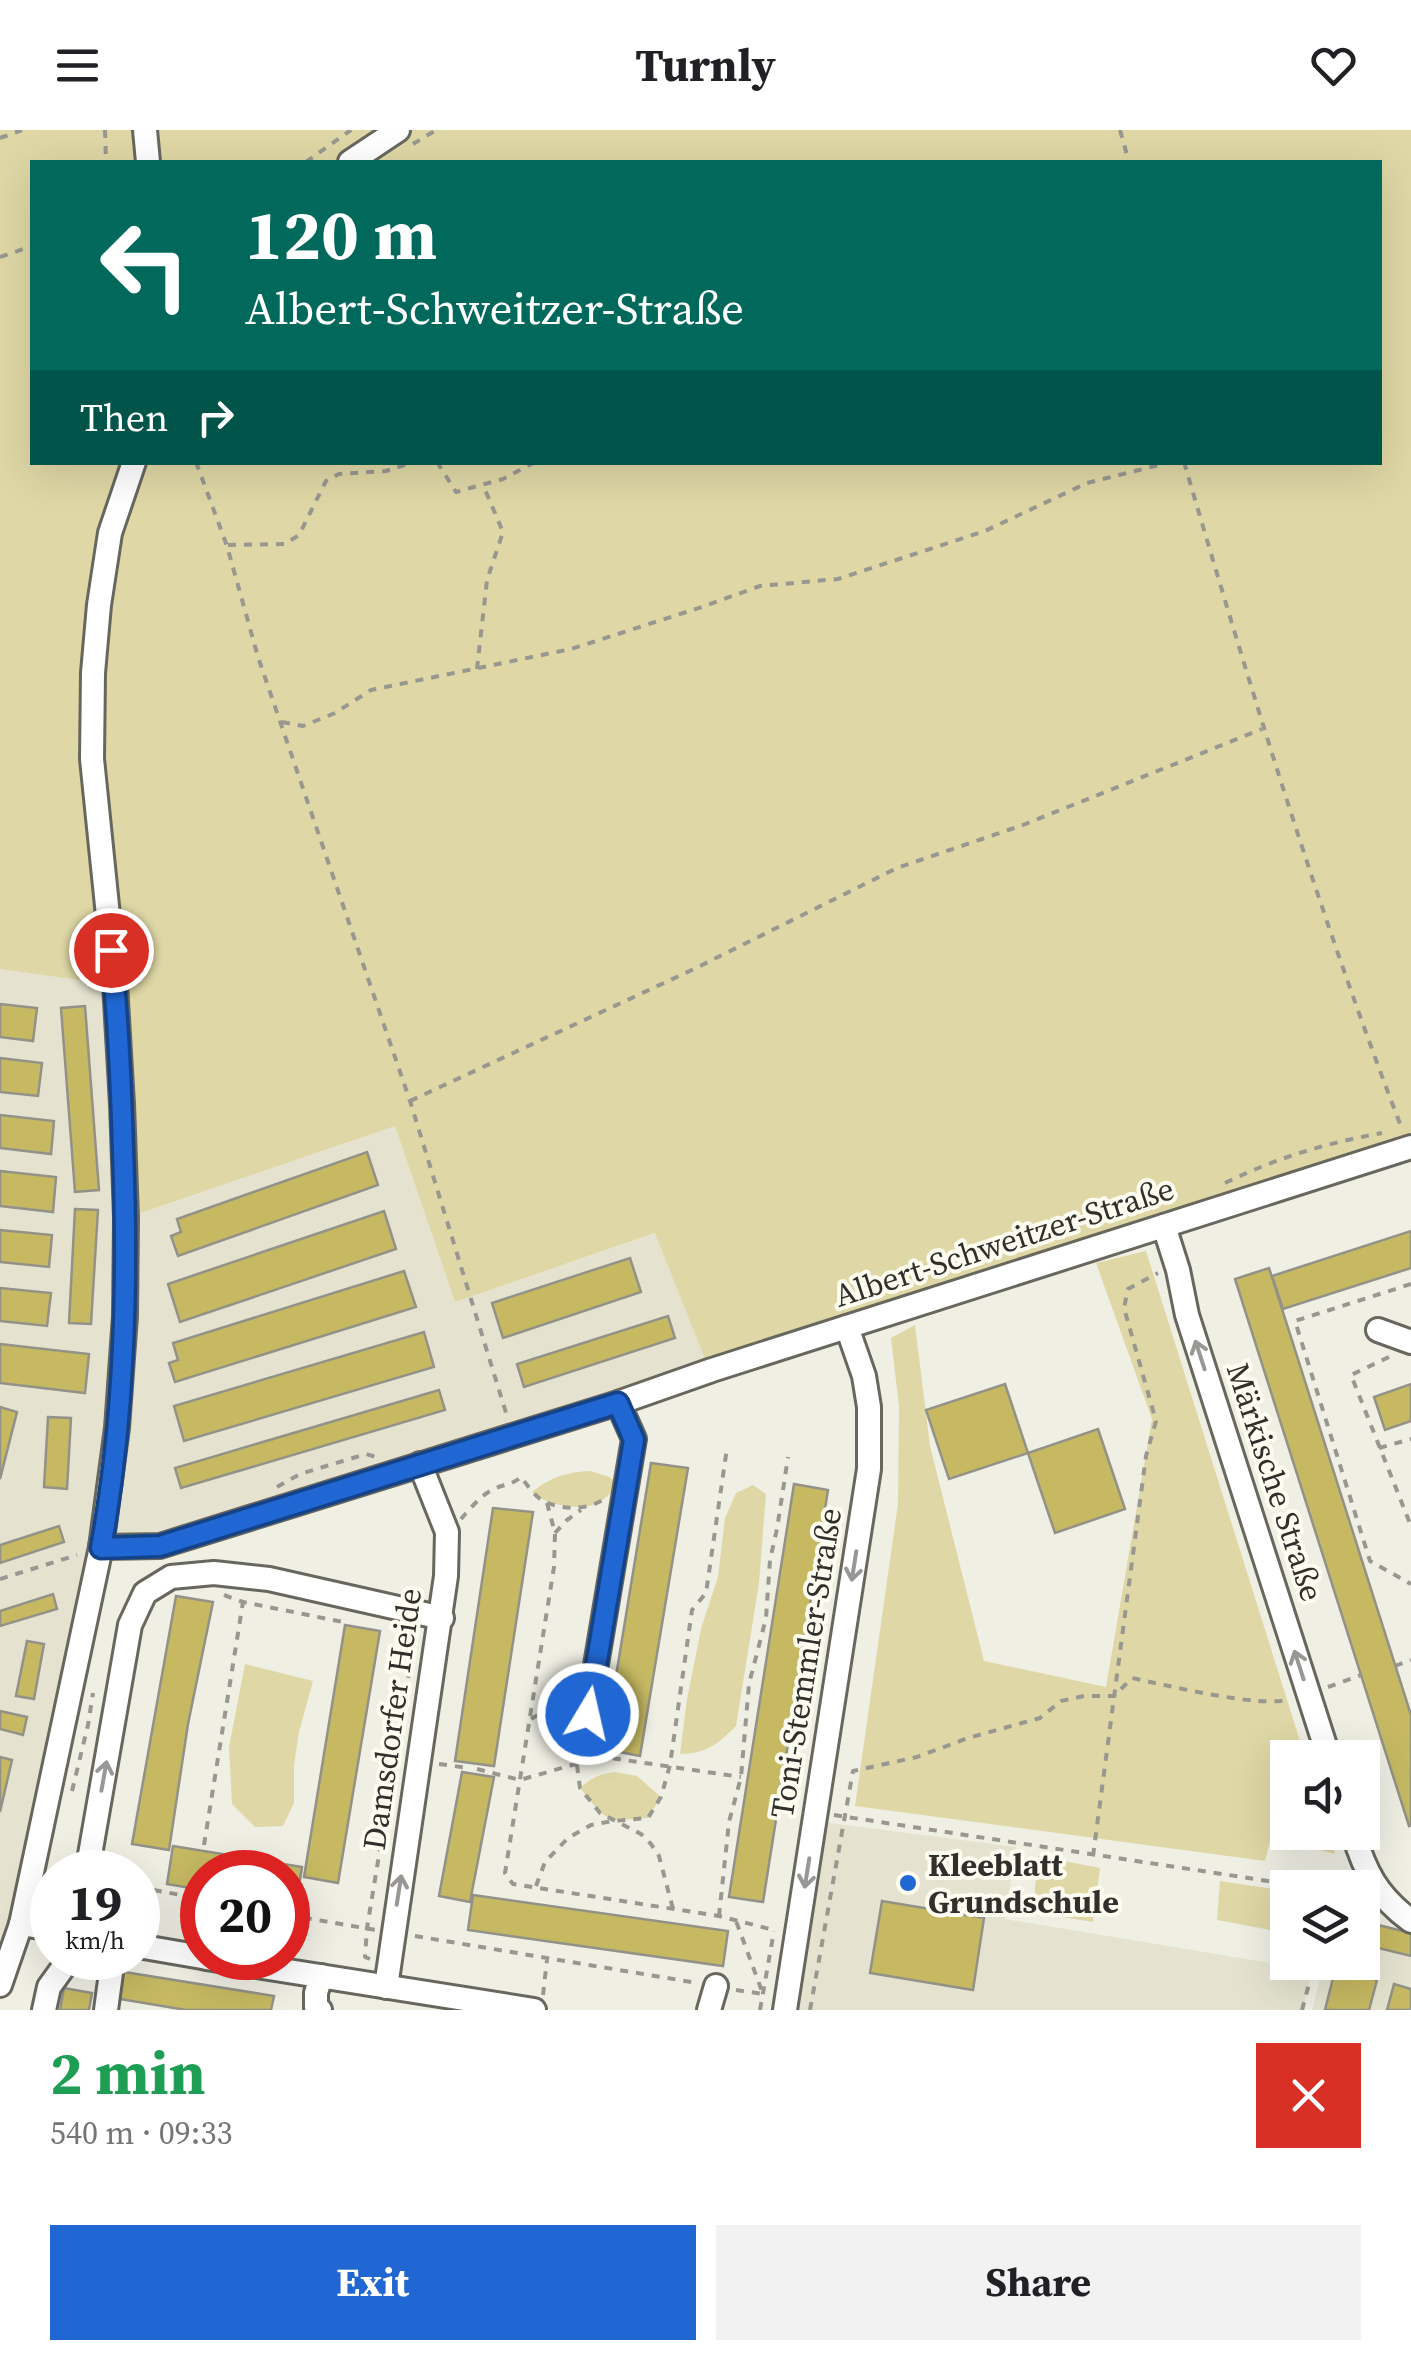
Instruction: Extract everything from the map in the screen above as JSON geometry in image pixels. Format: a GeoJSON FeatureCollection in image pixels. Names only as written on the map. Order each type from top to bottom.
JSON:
{"type":"FeatureCollection","features":[{"type":"Feature","properties":{"kind":"street"},"geometry":{"type":"LineString","coordinates":[[145,130],[148,160]]}},
{"type":"Feature","properties":{"kind":"street"},"geometry":{"type":"LineString","coordinates":[[353,160],[398,130]]}},
{"type":"Feature","properties":{"kind":"street"},"geometry":{"type":"LineString","coordinates":[[0,1984],[21,1924],[101,1548],[118,1408],[126,1218],[114,984],[92,759],[93,673],[110,533],[133,465]]}},
{"type":"Feature","properties":{"kind":"street","name":"Albert-Schweitzer-Straße"},"geometry":{"type":"LineString","coordinates":[[101,1548],[160,1546],[618,1403],[1164,1226],[1406,1138]]}},
{"type":"Feature","properties":{"kind":"street","name":"Märkische Straße"},"geometry":{"type":"LineString","coordinates":[[1164,1226],[1188,1316],[1323,1740]]}},
{"type":"Feature","properties":{"kind":"street","name":"Toni-Stemmler-Straße"},"geometry":{"type":"LineString","coordinates":[[785,2010],[868,1470],[870,1445],[864,1376],[847,1327]]}},
{"type":"Feature","properties":{"kind":"street"},"geometry":{"type":"LineString","coordinates":[[1378,1330],[1404,1348]]}},
{"type":"Feature","properties":{"kind":"street"},"geometry":{"type":"LineString","coordinates":[[580,1753],[634,1440],[618,1403]]}},
{"type":"Feature","properties":{"kind":"street","name":"Damsdorfer Heide"},"geometry":{"type":"LineString","coordinates":[[387,1976],[420,1761],[430,1615],[446,1576],[447,1532],[420,1464]]}},
{"type":"Feature","properties":{"kind":"street"},"geometry":{"type":"LineString","coordinates":[[91,1850],[130,1626],[145,1593],[171,1576],[214,1573],[268,1578],[430,1615]]}},
{"type":"Feature","properties":{"kind":"street"},"geometry":{"type":"LineString","coordinates":[[1358,1850],[1380,1894],[1411,1921]]}},
{"type":"Feature","properties":{"kind":"street"},"geometry":{"type":"LineString","coordinates":[[21,1924],[30,1925]]}},
{"type":"Feature","properties":{"kind":"street"},"geometry":{"type":"LineString","coordinates":[[310,1974],[387,1976],[532,2010]]}},
{"type":"Feature","properties":{"kind":"street"},"geometry":{"type":"LineString","coordinates":[[316,2009],[321,1976]]}},
{"type":"Feature","properties":{"kind":"street"},"geometry":{"type":"LineString","coordinates":[[44,2010],[54,1980]]}},
{"type":"Feature","properties":{"kind":"street"},"geometry":{"type":"LineString","coordinates":[[106,2010],[110,1980]]}},
{"type":"Feature","properties":{"kind":"street"},"geometry":{"type":"LineString","coordinates":[[710,2010],[716,1986]]}},
{"type":"Feature","properties":{"kind":"path"},"geometry":{"type":"LineString","coordinates":[[0,138],[22,130]]}},
{"type":"Feature","properties":{"kind":"path"},"geometry":{"type":"LineString","coordinates":[[105,130],[106,160]]}},
{"type":"Feature","properties":{"kind":"path"},"geometry":{"type":"LineString","coordinates":[[309,160],[351,130]]}},
{"type":"Feature","properties":{"kind":"path"},"geometry":{"type":"LineString","coordinates":[[1129,160],[1121,132],[1130,130]]}},
{"type":"Feature","properties":{"kind":"path"},"geometry":{"type":"LineString","coordinates":[[0,256],[30,247]]}},
{"type":"Feature","properties":{"kind":"path"},"geometry":{"type":"LineString","coordinates":[[197,465],[227,546],[258,657],[410,1102],[514,1435]]}},
{"type":"Feature","properties":{"kind":"path"},"geometry":{"type":"LineString","coordinates":[[227,546],[285,544],[299,536],[326,481],[339,474],[386,471],[405,465]]}},
{"type":"Feature","properties":{"kind":"path"},"geometry":{"type":"LineString","coordinates":[[438,465],[456,492],[504,478],[529,465]]}},
{"type":"Feature","properties":{"kind":"path"},"geometry":{"type":"LineString","coordinates":[[282,722],[303,726],[371,690],[571,649],[760,586],[838,579],[985,532],[1088,483],[1159,465]]}},
{"type":"Feature","properties":{"kind":"path"},"geometry":{"type":"LineString","coordinates":[[1185,465],[1262,728],[1363,1028],[1406,1138]]}},
{"type":"Feature","properties":{"kind":"path"},"geometry":{"type":"LineString","coordinates":[[478,669],[487,580],[503,532],[483,485]]}},
{"type":"Feature","properties":{"kind":"path"},"geometry":{"type":"LineString","coordinates":[[410,1102],[897,868],[1022,825],[1262,728]]}},
{"type":"Feature","properties":{"kind":"path"},"geometry":{"type":"LineString","coordinates":[[1093,1856],[1146,1456],[1156,1421],[1124,1308],[1128,1289],[1155,1274],[1178,1270]]}},
{"type":"Feature","properties":{"kind":"path"},"geometry":{"type":"LineString","coordinates":[[1411,1284],[1295,1321],[1370,1560],[1411,1584]]}},
{"type":"Feature","properties":{"kind":"path"},"geometry":{"type":"LineString","coordinates":[[1404,1348],[1351,1374],[1411,1525]]}},
{"type":"Feature","properties":{"kind":"path"},"geometry":{"type":"LineString","coordinates":[[1379,1448],[1411,1439]]}},
{"type":"Feature","properties":{"kind":"path"},"geometry":{"type":"LineString","coordinates":[[536,1887],[545,1862],[568,1838],[613,1820],[648,1818],[662,1797],[692,1610],[706,1593],[726,1448]]}},
{"type":"Feature","properties":{"kind":"path"},"geometry":{"type":"LineString","coordinates":[[719,1916],[728,1822],[740,1777],[748,1684],[766,1618],[770,1560],[788,1457]]}},
{"type":"Feature","properties":{"kind":"path"},"geometry":{"type":"LineString","coordinates":[[447,1532],[494,1488],[513,1485],[521,1477],[547,1503],[583,1509]]}},
{"type":"Feature","properties":{"kind":"path"},"geometry":{"type":"LineString","coordinates":[[555,1533],[567,1520],[600,1502],[618,1484],[627,1485]]}},
{"type":"Feature","properties":{"kind":"path"},"geometry":{"type":"LineString","coordinates":[[547,1503],[555,1533],[554,1567],[505,1873],[514,1884],[719,1916],[774,1930]]}},
{"type":"Feature","properties":{"kind":"path"},"geometry":{"type":"LineString","coordinates":[[0,1579],[101,1548]]}},
{"type":"Feature","properties":{"kind":"path"},"geometry":{"type":"LineString","coordinates":[[204,1846],[243,1602]]}},
{"type":"Feature","properties":{"kind":"path"},"geometry":{"type":"LineString","coordinates":[[387,1976],[365,1957],[367,1928],[430,1615]]}},
{"type":"Feature","properties":{"kind":"path"},"geometry":{"type":"LineString","coordinates":[[1396,1666],[1411,1660]]}},
{"type":"Feature","properties":{"kind":"path"},"geometry":{"type":"LineString","coordinates":[[810,2010],[853,1771],[917,1758],[968,1738],[1040,1718],[1061,1701],[1114,1696],[1132,1678],[1280,1702],[1361,1676]]}},
{"type":"Feature","properties":{"kind":"path"},"geometry":{"type":"LineString","coordinates":[[532,1718],[592,1687]]}},
{"type":"Feature","properties":{"kind":"path"},"geometry":{"type":"LineString","coordinates":[[580,1753],[580,1788],[600,1813],[642,1834],[651,1844],[659,1856],[673,1910]]}},
{"type":"Feature","properties":{"kind":"path"},"geometry":{"type":"LineString","coordinates":[[477,1769],[520,1780],[580,1753],[740,1777]]}},
{"type":"Feature","properties":{"kind":"path"},"geometry":{"type":"LineString","coordinates":[[420,1761],[468,1768]]}},
{"type":"Feature","properties":{"kind":"path"},"geometry":{"type":"LineString","coordinates":[[816,1811],[1270,1882]]}},
{"type":"Feature","properties":{"kind":"path"},"geometry":{"type":"LineString","coordinates":[[310,1919],[763,1994],[736,1921]]}},
{"type":"Feature","properties":{"kind":"path"},"geometry":{"type":"LineString","coordinates":[[532,2010],[547,1959]]}},
{"type":"Feature","properties":{"kind":"path"},"geometry":{"type":"LineString","coordinates":[[1302,2010],[1310,1980]]}},
{"type":"Feature","properties":{"kind":"shaded area"},"geometry":{"type":"Polygon","coordinates":[[[0,130],[1411,130],[1411,1136],[712,1370],[655,1233],[455,1302],[395,1126],[126,1218],[115,985],[0,969],[0,130]]]}},
{"type":"Feature","properties":{"kind":"shaded area"},"geometry":{"type":"Polygon","coordinates":[[[0,969],[115,984],[126,1218],[395,1126],[455,1302],[656,1233],[712,1370],[160,1546],[101,1548],[0,1985],[0,969]]]}},
{"type":"Feature","properties":{"kind":"shaded area"},"geometry":{"type":"Polygon","coordinates":[[[1146,1251],[1300,1740],[1270,1740],[1270,1841],[1265,1861],[855,1806],[898,1504],[899,1406],[891,1338],[915,1325],[930,1446],[984,1661],[1106,1687],[1152,1419],[1096,1263],[1146,1251]]]}},
{"type":"Feature","properties":{"kind":"shaded area"},"geometry":{"type":"Polygon","coordinates":[[[591,1471],[619,1484],[593,1505],[557,1504],[532,1492],[560,1476],[591,1471]]]}},
{"type":"Feature","properties":{"kind":"shaded area"},"geometry":{"type":"Polygon","coordinates":[[[753,1485],[766,1494],[759,1583],[736,1726],[711,1747],[680,1754],[701,1629],[718,1577],[725,1518],[736,1493],[753,1485]]]}},
{"type":"Feature","properties":{"kind":"shaded area"},"geometry":{"type":"Polygon","coordinates":[[[245,1664],[313,1681],[299,1732],[294,1803],[283,1826],[255,1827],[232,1804],[229,1747],[245,1664]]]}},
{"type":"Feature","properties":{"kind":"shaded area"},"geometry":{"type":"Polygon","coordinates":[[[615,1772],[637,1776],[661,1797],[648,1818],[608,1817],[580,1788],[596,1777],[615,1772]]]}},
{"type":"Feature","properties":{"kind":"shaded area","name":"Kleeblatt Grundschule"},"geometry":{"type":"Polygon","coordinates":[[[815,1821],[1016,1847],[1005,1919],[1270,1963],[1270,1980],[1310,1980],[1302,2010],[785,2010],[815,1821]]]}},
{"type":"Feature","properties":{"kind":"shaded area"},"geometry":{"type":"Polygon","coordinates":[[[1038,1856],[1100,1868],[1093,1922],[1033,1912],[1038,1856]]]}},
{"type":"Feature","properties":{"kind":"shaded area"},"geometry":{"type":"Polygon","coordinates":[[[1220,1881],[1270,1888],[1270,1930],[1217,1920],[1220,1881]]]}},
{"type":"Feature","properties":{"kind":"shaded area"},"geometry":{"type":"Polygon","coordinates":[[[1380,1925],[1411,1933],[1411,2010],[1312,2010],[1320,1980],[1380,1980],[1380,1925]]]}},
{"type":"Feature","properties":{"kind":"building"},"geometry":{"type":"Polygon","coordinates":[[[0,1004],[37,1008],[33,1041],[0,1037],[0,1004]]]}},
{"type":"Feature","properties":{"kind":"building"},"geometry":{"type":"Polygon","coordinates":[[[85,1006],[99,1190],[75,1192],[61,1008],[85,1006]]]}},
{"type":"Feature","properties":{"kind":"building"},"geometry":{"type":"Polygon","coordinates":[[[0,1058],[42,1063],[38,1096],[0,1092],[0,1058]]]}},
{"type":"Feature","properties":{"kind":"building"},"geometry":{"type":"Polygon","coordinates":[[[0,1115],[54,1121],[51,1154],[0,1148],[0,1115]]]}},
{"type":"Feature","properties":{"kind":"building"},"geometry":{"type":"Polygon","coordinates":[[[367,1152],[378,1185],[178,1256],[171,1236],[181,1232],[177,1219],[367,1152]]]}},
{"type":"Feature","properties":{"kind":"building"},"geometry":{"type":"Polygon","coordinates":[[[0,1171],[56,1177],[53,1212],[0,1206],[0,1171]]]}},
{"type":"Feature","properties":{"kind":"building"},"geometry":{"type":"Polygon","coordinates":[[[75,1209],[98,1210],[91,1324],[69,1323],[75,1209]]]}},
{"type":"Feature","properties":{"kind":"building"},"geometry":{"type":"Polygon","coordinates":[[[384,1211],[396,1249],[180,1322],[168,1284],[384,1211]]]}},
{"type":"Feature","properties":{"kind":"building"},"geometry":{"type":"Polygon","coordinates":[[[0,1230],[52,1235],[49,1267],[0,1262],[0,1230]]]}},
{"type":"Feature","properties":{"kind":"building"},"geometry":{"type":"Polygon","coordinates":[[[1411,1231],[1411,1268],[1283,1309],[1272,1276],[1411,1231]]]}},
{"type":"Feature","properties":{"kind":"building"},"geometry":{"type":"Polygon","coordinates":[[[630,1258],[641,1292],[503,1338],[492,1303],[630,1258]]]}},
{"type":"Feature","properties":{"kind":"building"},"geometry":{"type":"Polygon","coordinates":[[[1269,1268],[1411,1715],[1409,1826],[1235,1279],[1269,1268]]]}},
{"type":"Feature","properties":{"kind":"building"},"geometry":{"type":"Polygon","coordinates":[[[404,1271],[416,1307],[175,1382],[169,1363],[178,1360],[173,1343],[404,1271]]]}},
{"type":"Feature","properties":{"kind":"building"},"geometry":{"type":"Polygon","coordinates":[[[0,1288],[51,1293],[47,1326],[0,1321],[0,1288]]]}},
{"type":"Feature","properties":{"kind":"building"},"geometry":{"type":"Polygon","coordinates":[[[668,1316],[675,1338],[524,1387],[517,1364],[668,1316]]]}},
{"type":"Feature","properties":{"kind":"building"},"geometry":{"type":"Polygon","coordinates":[[[424,1332],[434,1367],[184,1441],[174,1406],[424,1332]]]}},
{"type":"Feature","properties":{"kind":"building"},"geometry":{"type":"Polygon","coordinates":[[[0,1344],[89,1354],[85,1393],[0,1383],[0,1344]]]}},
{"type":"Feature","properties":{"kind":"building"},"geometry":{"type":"Polygon","coordinates":[[[1005,1384],[1028,1453],[949,1479],[926,1410],[1005,1384]]]}},
{"type":"Feature","properties":{"kind":"building"},"geometry":{"type":"Polygon","coordinates":[[[1411,1384],[1411,1421],[1385,1430],[1374,1397],[1411,1384]]]}},
{"type":"Feature","properties":{"kind":"building"},"geometry":{"type":"Polygon","coordinates":[[[439,1390],[445,1410],[181,1488],[175,1468],[439,1390]]]}},
{"type":"Feature","properties":{"kind":"building"},"geometry":{"type":"Polygon","coordinates":[[[0,1407],[17,1412],[0,1479],[0,1407]]]}},
{"type":"Feature","properties":{"kind":"building"},"geometry":{"type":"Polygon","coordinates":[[[48,1417],[71,1418],[67,1489],[44,1487],[48,1417]]]}},
{"type":"Feature","properties":{"kind":"building"},"geometry":{"type":"Polygon","coordinates":[[[1098,1429],[1125,1509],[1055,1533],[1028,1453],[1098,1429]]]}},
{"type":"Feature","properties":{"kind":"building"},"geometry":{"type":"Polygon","coordinates":[[[651,1463],[688,1468],[640,1756],[604,1749],[651,1463]]]}},
{"type":"Feature","properties":{"kind":"building"},"geometry":{"type":"Polygon","coordinates":[[[794,1484],[828,1490],[763,1902],[729,1897],[794,1484]]]}},
{"type":"Feature","properties":{"kind":"building"},"geometry":{"type":"Polygon","coordinates":[[[493,1508],[533,1512],[494,1766],[455,1761],[493,1508]]]}},
{"type":"Feature","properties":{"kind":"building"},"geometry":{"type":"Polygon","coordinates":[[[59,1526],[64,1542],[0,1563],[0,1545],[59,1526]]]}},
{"type":"Feature","properties":{"kind":"building"},"geometry":{"type":"Polygon","coordinates":[[[53,1594],[57,1609],[0,1626],[0,1611],[53,1594]]]}},
{"type":"Feature","properties":{"kind":"building"},"geometry":{"type":"Polygon","coordinates":[[[176,1596],[213,1602],[188,1724],[169,1850],[132,1844],[176,1596]]]}},
{"type":"Feature","properties":{"kind":"building"},"geometry":{"type":"Polygon","coordinates":[[[345,1625],[380,1631],[338,1883],[310,1878],[308,1850],[345,1625]]]}},
{"type":"Feature","properties":{"kind":"building"},"geometry":{"type":"Polygon","coordinates":[[[27,1641],[44,1644],[34,1699],[16,1696],[27,1641]]]}},
{"type":"Feature","properties":{"kind":"building"},"geometry":{"type":"Polygon","coordinates":[[[0,1711],[27,1717],[23,1735],[0,1729],[0,1711]]]}},
{"type":"Feature","properties":{"kind":"building"},"geometry":{"type":"Polygon","coordinates":[[[0,1757],[12,1760],[0,1812],[0,1757]]]}},
{"type":"Feature","properties":{"kind":"building"},"geometry":{"type":"Polygon","coordinates":[[[462,1772],[494,1777],[470,1902],[439,1896],[462,1772]]]}},
{"type":"Feature","properties":{"kind":"building"},"geometry":{"type":"Polygon","coordinates":[[[173,1846],[198,1850],[180,1850],[180,1886],[167,1884],[173,1846]]]}},
{"type":"Feature","properties":{"kind":"building"},"geometry":{"type":"Polygon","coordinates":[[[473,1895],[728,1931],[723,1966],[468,1930],[473,1895]]]}},
{"type":"Feature","properties":{"kind":"building"},"geometry":{"type":"Polygon","coordinates":[[[882,1901],[984,1918],[973,1990],[870,1973],[882,1901]]]}},
{"type":"Feature","properties":{"kind":"building"},"geometry":{"type":"Polygon","coordinates":[[[1380,1925],[1411,1933],[1411,1956],[1380,1948],[1380,1925]]]}},
{"type":"Feature","properties":{"kind":"building"},"geometry":{"type":"Polygon","coordinates":[[[160,1978],[274,1996],[271,2010],[186,2010],[114,1998],[117,1980],[160,1978]]]}},
{"type":"Feature","properties":{"kind":"building"},"geometry":{"type":"Polygon","coordinates":[[[1332,1980],[1377,1980],[1369,2010],[1325,2010],[1332,1980]]]}},
{"type":"Feature","properties":{"kind":"building"},"geometry":{"type":"Polygon","coordinates":[[[1394,1984],[1411,1989],[1411,2010],[1387,2010],[1394,1984]]]}},
{"type":"Feature","properties":{"kind":"building"},"geometry":{"type":"Polygon","coordinates":[[[64,1988],[92,1993],[89,2010],[60,2010],[64,1988]]]}},
{"type":"Feature","properties":{"kind":"place","name":"Kleeblatt Grundschule"},"geometry":{"type":"Point","coordinates":[908,1883]}},
{"type":"Feature","properties":{"kind":"route"},"geometry":{"type":"LineString","coordinates":[[111,950],[126,1218],[117,1428],[101,1548],[160,1546],[618,1403],[634,1440],[588,1714]]}}]}
